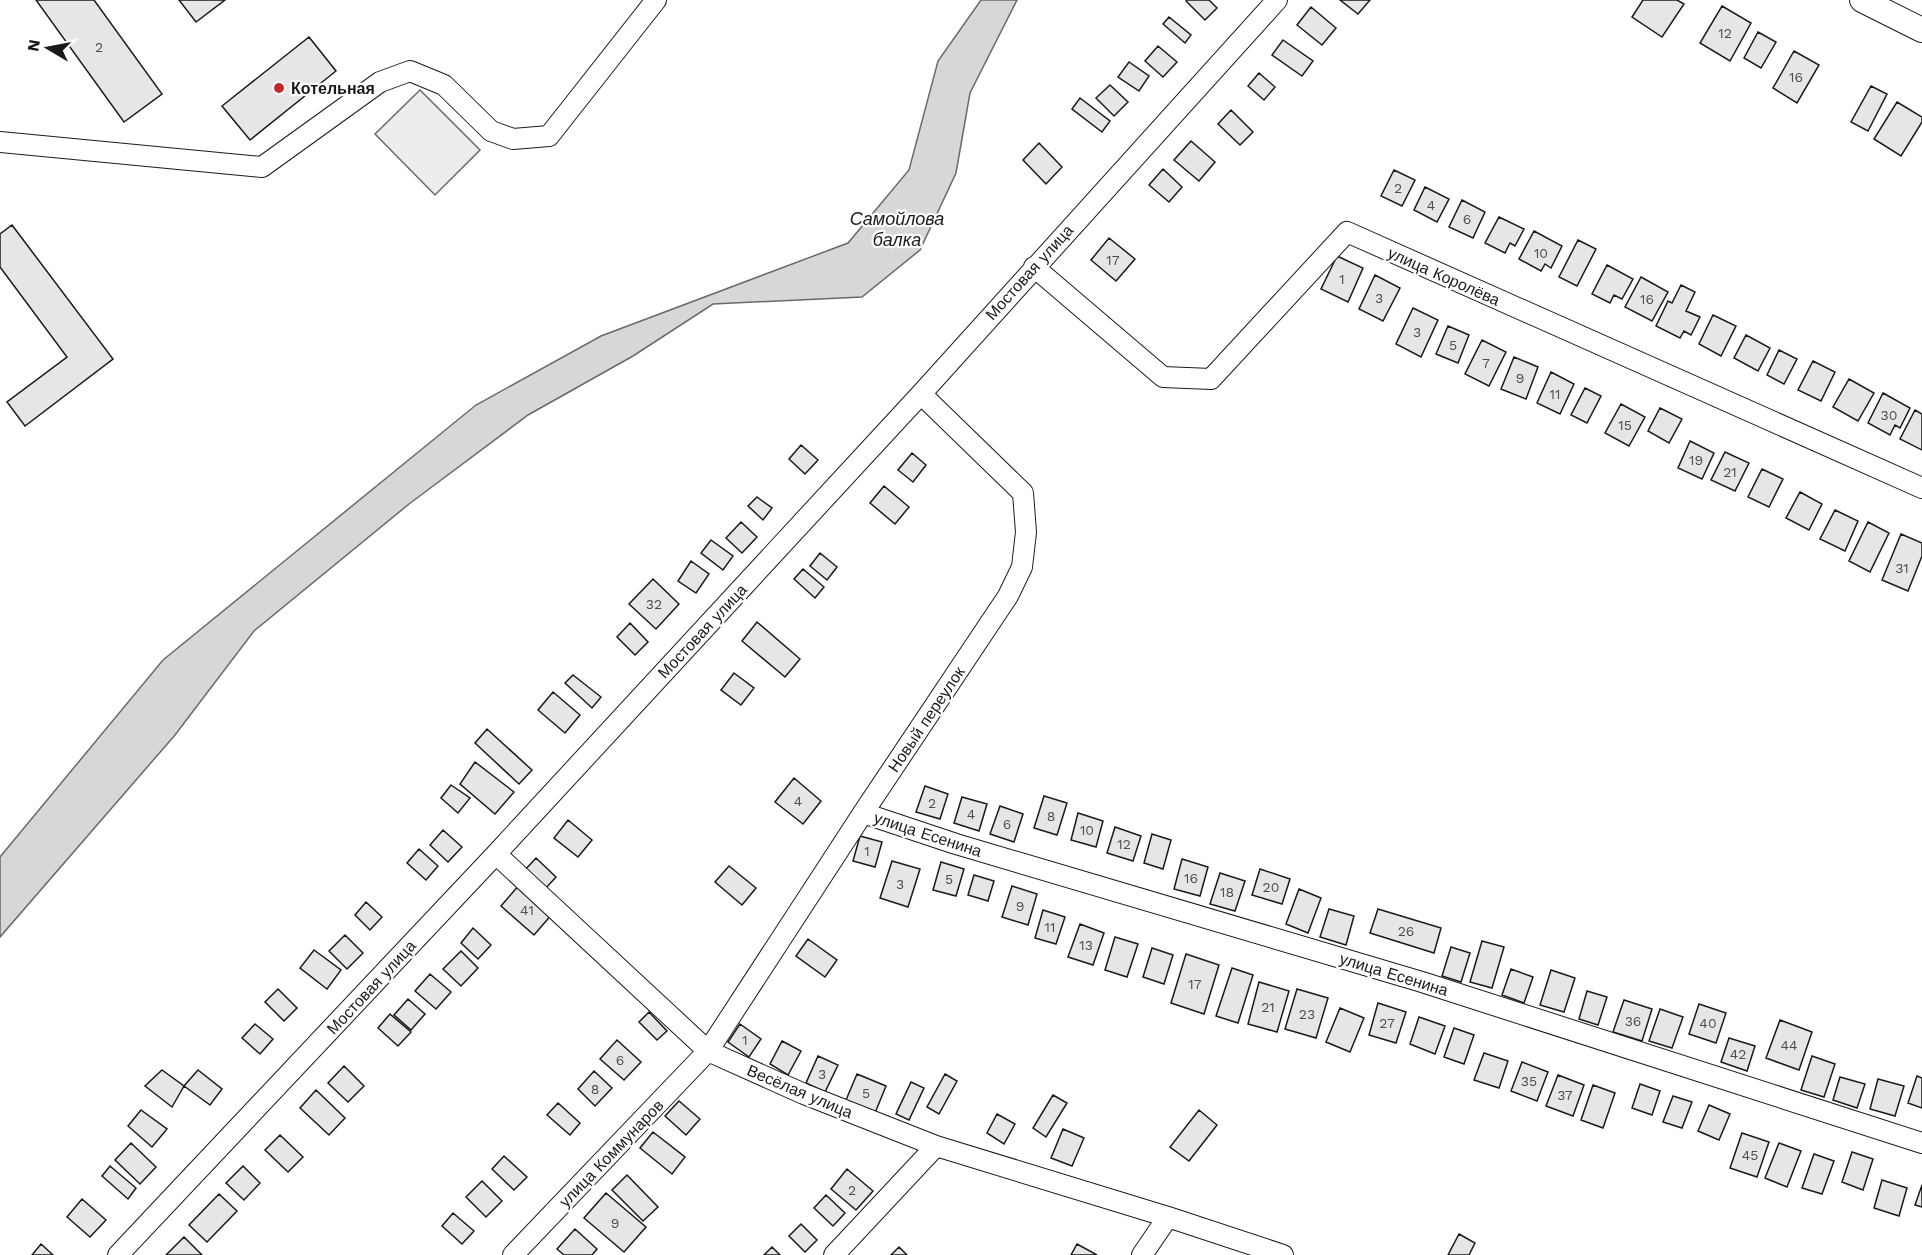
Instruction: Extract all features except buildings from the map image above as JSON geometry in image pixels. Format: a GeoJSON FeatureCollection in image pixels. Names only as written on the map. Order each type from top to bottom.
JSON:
{"type":"FeatureCollection","features":[{"type":"Feature","properties":{"kind":"main road"},"geometry":{"type":"LineString","coordinates":[[1862,0],[1922,30]]}},
{"type":"Feature","properties":{"kind":"street"},"geometry":{"type":"LineString","coordinates":[[0,142],[262,167],[380,82],[410,71],[444,86],[491,131],[513,139],[549,135],[656,0]]}},
{"type":"Feature","properties":{"kind":"street","name":"Мостовая улица"},"geometry":{"type":"LineString","coordinates":[[118,1255],[496,854],[921,393],[1277,0]]}},
{"type":"Feature","properties":{"kind":"street","name":"улица Королёва"},"geometry":{"type":"LineString","coordinates":[[1034,267],[1163,376],[1211,379],[1347,232],[1922,488]]}},
{"type":"Feature","properties":{"kind":"street","name":"Новый переулок"},"geometry":{"type":"LineString","coordinates":[[708,1051],[1008,596],[1022,567],[1026,531],[1023,493],[921,393]]}},
{"type":"Feature","properties":{"kind":"street","name":"улица Есенина"},"geometry":{"type":"LineString","coordinates":[[863,813],[956,844],[1422,982],[1922,1143]]}},
{"type":"Feature","properties":{"kind":"street","name":"Весёлая улица"},"geometry":{"type":"LineString","coordinates":[[496,854],[708,1051],[804,1094],[936,1146],[1283,1255]]}},
{"type":"Feature","properties":{"kind":"street","name":"улица Коммунаров"},"geometry":{"type":"LineString","coordinates":[[513,1255],[708,1051]]}},
{"type":"Feature","properties":{"kind":"street"},"geometry":{"type":"LineString","coordinates":[[834,1255],[936,1146]]}},
{"type":"Feature","properties":{"kind":"street"},"geometry":{"type":"LineString","coordinates":[[1142,1255],[1168,1217]]}},
{"type":"Feature","properties":{"kind":"shaded area"},"geometry":{"type":"Polygon","coordinates":[[[420,90],[480,150],[435,195],[375,134],[420,90]]]}},
{"type":"Feature","properties":{"kind":"water","name":"Самойлова балка"},"geometry":{"type":"Polygon","coordinates":[[[981,0],[1017,0],[970,93],[956,173],[920,250],[862,297],[713,304],[633,356],[528,415],[409,504],[254,631],[175,735],[0,937],[0,857],[163,660],[476,405],[601,336],[848,243],[909,170],[938,61],[981,0]]]}},
{"type":"Feature","properties":{"kind":"place","name":"Котельная"},"geometry":{"type":"Point","coordinates":[279,88]}}]}
